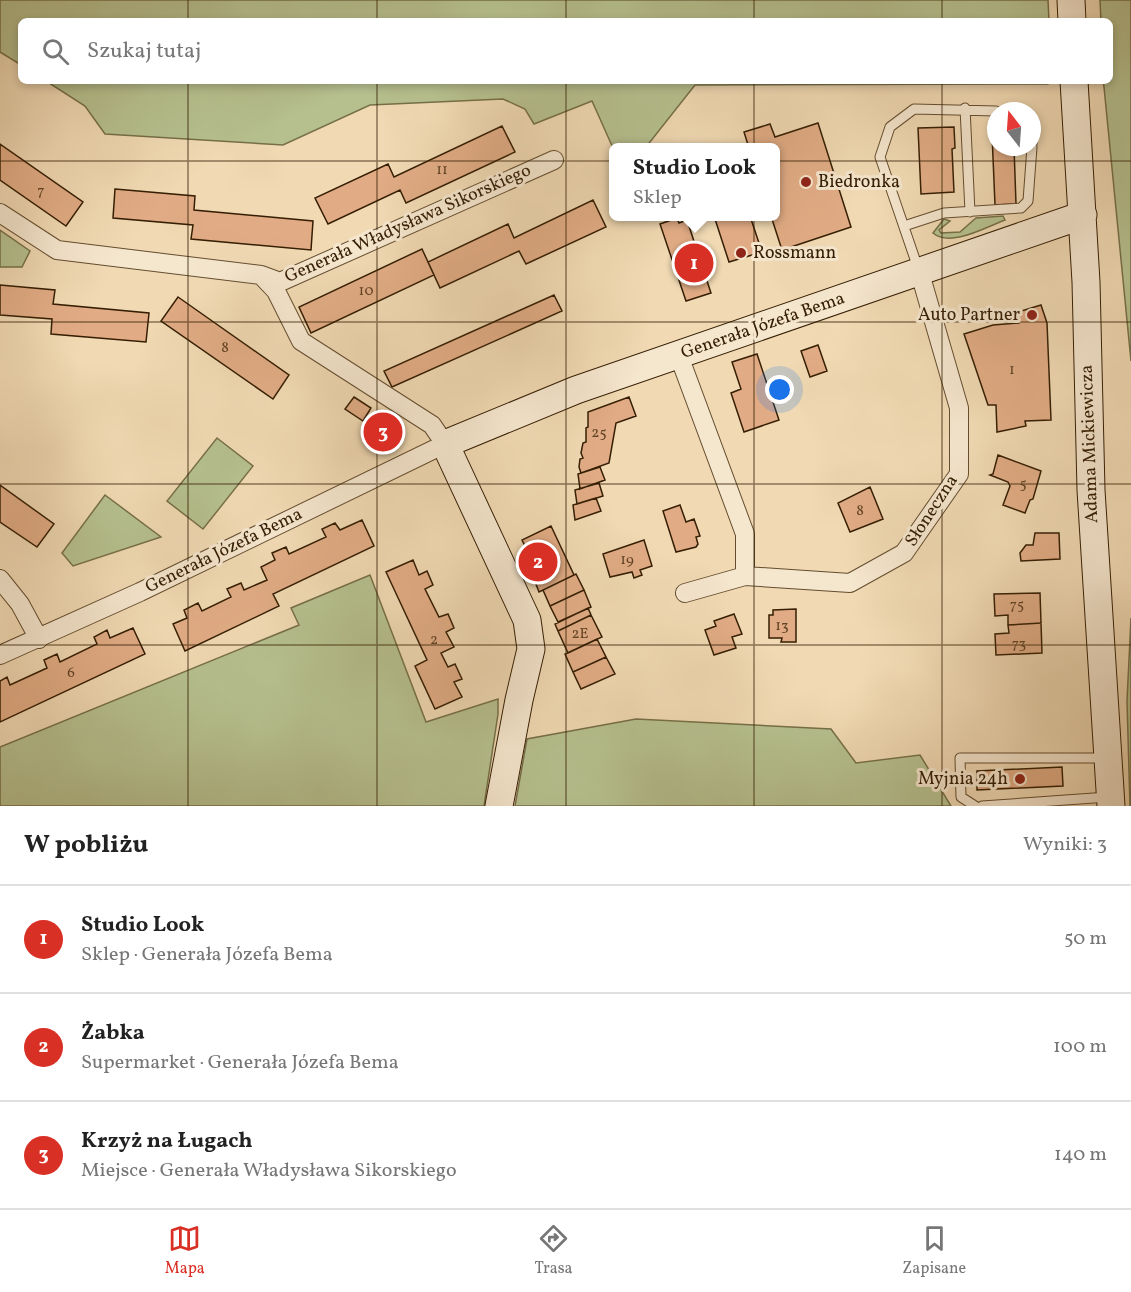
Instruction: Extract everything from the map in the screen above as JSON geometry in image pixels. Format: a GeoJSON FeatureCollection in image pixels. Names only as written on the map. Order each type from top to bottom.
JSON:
{"type":"FeatureCollection","features":[{"type":"Feature","properties":{"kind":"street"},"geometry":{"type":"LineString","coordinates":[[1071,0],[1072,18]]}},
{"type":"Feature","properties":{"kind":"street","name":"Adama Mickiewicza"},"geometry":{"type":"LineString","coordinates":[[1074,84],[1083,215],[1091,490],[1110,758],[1111,802]]}},
{"type":"Feature","properties":{"kind":"street","name":"Generała Władysława Sikorskiego"},"geometry":{"type":"LineString","coordinates":[[0,213],[51,247],[68,253],[261,274],[276,281],[285,281],[554,160]]}},
{"type":"Feature","properties":{"kind":"street","name":"Generała Józefa Bema"},"geometry":{"type":"LineString","coordinates":[[0,655],[39,639],[445,444],[576,390],[1083,215]]}},
{"type":"Feature","properties":{"kind":"street","name":"Słoneczna"},"geometry":{"type":"LineString","coordinates":[[685,593],[745,576],[850,583],[904,553],[959,474],[959,408],[919,270]]}},
{"type":"Feature","properties":{"kind":"street","name":"Generała Władysława Sikorskiego"},"geometry":{"type":"LineString","coordinates":[[261,274],[276,291],[301,341],[432,425],[445,444]]}},
{"type":"Feature","properties":{"kind":"street"},"geometry":{"type":"LineString","coordinates":[[679,356],[745,534],[745,576]]}},
{"type":"Feature","properties":{"kind":"street"},"geometry":{"type":"LineString","coordinates":[[445,444],[526,620],[531,649],[499,806]]}},
{"type":"Feature","properties":{"kind":"street"},"geometry":{"type":"LineString","coordinates":[[0,579],[20,604],[39,639]]}},
{"type":"Feature","properties":{"kind":"lane"},"geometry":{"type":"LineString","coordinates":[[964,108],[970,212]]}},
{"type":"Feature","properties":{"kind":"lane"},"geometry":{"type":"LineString","coordinates":[[919,270],[880,157],[890,127],[914,109],[987,110]]}},
{"type":"Feature","properties":{"kind":"lane"},"geometry":{"type":"LineString","coordinates":[[904,226],[945,213],[1021,208],[1028,201],[1031,156]]}},
{"type":"Feature","properties":{"kind":"lane"},"geometry":{"type":"LineString","coordinates":[[975,806],[961,797],[960,758],[1110,758]]}},
{"type":"Feature","properties":{"kind":"lane"},"geometry":{"type":"LineString","coordinates":[[982,806],[1111,802]]}},
{"type":"Feature","properties":{"kind":"green space"},"geometry":{"type":"Polygon","coordinates":[[[0,0],[1048,0],[1049,18],[18,18],[18,63],[0,52],[0,0]]]}},
{"type":"Feature","properties":{"kind":"green space"},"geometry":{"type":"Polygon","coordinates":[[[1100,0],[1131,0],[1131,361],[1103,84],[1113,84],[1113,18],[1101,18],[1100,0]]]}},
{"type":"Feature","properties":{"kind":"green space"},"geometry":{"type":"Polygon","coordinates":[[[51,84],[1048,84],[695,85],[649,143],[611,143],[592,101],[534,124],[525,109],[503,99],[370,105],[283,145],[105,134],[85,106],[51,84]]]}},
{"type":"Feature","properties":{"kind":"green space"},"geometry":{"type":"Polygon","coordinates":[[[1003,216],[1005,220],[968,235],[949,238],[933,233],[944,219],[950,221],[939,230],[941,233],[960,232],[976,218],[1003,216]]]}},
{"type":"Feature","properties":{"kind":"green space"},"geometry":{"type":"Polygon","coordinates":[[[0,230],[30,251],[22,267],[0,267],[0,230]]]}},
{"type":"Feature","properties":{"kind":"green space"},"geometry":{"type":"Polygon","coordinates":[[[217,438],[253,466],[203,529],[167,501],[217,438]]]}},
{"type":"Feature","properties":{"kind":"green space"},"geometry":{"type":"Polygon","coordinates":[[[105,495],[161,537],[73,566],[62,553],[105,495]]]}},
{"type":"Feature","properties":{"kind":"green space"},"geometry":{"type":"Polygon","coordinates":[[[370,575],[426,722],[498,699],[498,714],[484,806],[0,806],[0,747],[299,625],[291,608],[370,575]]]}},
{"type":"Feature","properties":{"kind":"green space"},"geometry":{"type":"Polygon","coordinates":[[[1131,618],[1131,806],[1130,806],[1127,701],[1131,618]]]}},
{"type":"Feature","properties":{"kind":"green space"},"geometry":{"type":"Polygon","coordinates":[[[636,719],[831,729],[856,763],[920,755],[951,806],[515,806],[527,739],[636,719]]]}},
{"type":"Feature","properties":{"kind":"building","name":"Biedronka"},"geometry":{"type":"Polygon","coordinates":[[[818,123],[851,227],[782,250],[773,221],[780,221],[780,143],[747,143],[744,132],[770,124],[775,137],[818,123]]]}},
{"type":"Feature","properties":{"kind":"building"},"geometry":{"type":"Polygon","coordinates":[[[502,126],[515,152],[406,203],[400,190],[328,224],[315,198],[388,164],[394,177],[502,126]]]}},
{"type":"Feature","properties":{"kind":"building"},"geometry":{"type":"Polygon","coordinates":[[[954,127],[955,148],[952,149],[954,192],[921,194],[918,128],[954,127]]]}},
{"type":"Feature","properties":{"kind":"building"},"geometry":{"type":"Polygon","coordinates":[[[0,144],[83,202],[66,226],[0,180],[0,144]]]}},
{"type":"Feature","properties":{"kind":"building"},"geometry":{"type":"Polygon","coordinates":[[[993,156],[1014,156],[1016,204],[995,205],[993,156]]]}},
{"type":"Feature","properties":{"kind":"building"},"geometry":{"type":"Polygon","coordinates":[[[115,189],[195,196],[194,210],[313,221],[311,250],[191,239],[193,225],[113,218],[115,189]]]}},
{"type":"Feature","properties":{"kind":"building"},"geometry":{"type":"Polygon","coordinates":[[[593,200],[606,227],[526,264],[519,251],[440,288],[428,262],[508,224],[514,238],[593,200]]]}},
{"type":"Feature","properties":{"kind":"building"},"geometry":{"type":"Polygon","coordinates":[[[668,221],[678,221],[679,223],[687,221],[711,293],[686,301],[660,224],[668,221]]]}},
{"type":"Feature","properties":{"kind":"building"},"geometry":{"type":"Polygon","coordinates":[[[716,221],[752,221],[762,252],[729,262],[716,221]]]}},
{"type":"Feature","properties":{"kind":"building"},"geometry":{"type":"Polygon","coordinates":[[[422,249],[434,275],[311,333],[299,307],[422,249]]]}},
{"type":"Feature","properties":{"kind":"building"},"geometry":{"type":"Polygon","coordinates":[[[0,285],[55,290],[53,304],[149,313],[146,342],[51,334],[52,319],[0,315],[0,285]]]}},
{"type":"Feature","properties":{"kind":"building"},"geometry":{"type":"Polygon","coordinates":[[[554,295],[562,311],[392,387],[384,371],[554,295]]]}},
{"type":"Feature","properties":{"kind":"building"},"geometry":{"type":"Polygon","coordinates":[[[178,297],[289,375],[273,399],[161,321],[178,297]]]}},
{"type":"Feature","properties":{"kind":"building"},"geometry":{"type":"Polygon","coordinates":[[[1041,305],[1047,323],[1051,420],[1025,421],[1026,426],[997,432],[996,405],[988,405],[964,334],[993,325],[1019,323],[1018,312],[1041,305]]]}},
{"type":"Feature","properties":{"kind":"building"},"geometry":{"type":"Polygon","coordinates":[[[818,345],[827,371],[810,377],[801,351],[818,345]]]}},
{"type":"Feature","properties":{"kind":"building"},"geometry":{"type":"Polygon","coordinates":[[[757,354],[779,420],[744,432],[731,393],[741,389],[732,362],[757,354]]]}},
{"type":"Feature","properties":{"kind":"building"},"geometry":{"type":"Polygon","coordinates":[[[354,397],[371,408],[363,421],[345,409],[354,397]]]}},
{"type":"Feature","properties":{"kind":"building"},"geometry":{"type":"Polygon","coordinates":[[[629,397],[636,416],[616,423],[609,463],[581,473],[579,467],[580,459],[583,458],[581,453],[583,443],[586,442],[588,412],[629,397]]]}},
{"type":"Feature","properties":{"kind":"building"},"geometry":{"type":"Polygon","coordinates":[[[998,455],[1041,471],[1033,499],[1030,500],[1025,513],[1003,505],[1010,486],[1008,482],[990,475],[993,474],[998,455]]]}},
{"type":"Feature","properties":{"kind":"building"},"geometry":{"type":"Polygon","coordinates":[[[600,467],[605,480],[580,489],[578,474],[600,467]]]}},
{"type":"Feature","properties":{"kind":"building"},"geometry":{"type":"Polygon","coordinates":[[[599,483],[603,496],[577,504],[575,490],[599,483]]]}},
{"type":"Feature","properties":{"kind":"building"},"geometry":{"type":"Polygon","coordinates":[[[0,485],[54,524],[37,547],[0,522],[0,485]]]}},
{"type":"Feature","properties":{"kind":"building"},"geometry":{"type":"Polygon","coordinates":[[[870,487],[883,519],[850,532],[838,503],[870,487]]]}},
{"type":"Feature","properties":{"kind":"building"},"geometry":{"type":"Polygon","coordinates":[[[596,498],[601,511],[575,520],[573,505],[596,498]]]}},
{"type":"Feature","properties":{"kind":"building"},"geometry":{"type":"Polygon","coordinates":[[[680,505],[686,522],[694,519],[700,536],[696,537],[698,544],[696,547],[676,552],[663,511],[680,505]]]}},
{"type":"Feature","properties":{"kind":"building"},"geometry":{"type":"Polygon","coordinates":[[[362,520],[374,546],[273,594],[279,606],[185,651],[173,624],[187,618],[184,610],[198,603],[202,611],[231,597],[227,589],[241,583],[244,590],[267,580],[261,567],[275,560],[272,553],[286,547],[289,554],[326,537],[322,529],[335,523],[340,530],[362,520]]]}},
{"type":"Feature","properties":{"kind":"building"},"geometry":{"type":"Polygon","coordinates":[[[551,526],[574,575],[539,592],[526,558],[530,556],[522,540],[551,526]]]}},
{"type":"Feature","properties":{"kind":"building"},"geometry":{"type":"Polygon","coordinates":[[[1035,533],[1059,533],[1060,559],[1021,561],[1020,553],[1026,545],[1033,545],[1035,533]]]}},
{"type":"Feature","properties":{"kind":"building"},"geometry":{"type":"Polygon","coordinates":[[[644,540],[652,566],[640,570],[642,575],[634,578],[632,572],[610,577],[603,554],[644,540]]]}},
{"type":"Feature","properties":{"kind":"building"},"geometry":{"type":"Polygon","coordinates":[[[413,560],[419,575],[427,571],[433,585],[425,589],[439,617],[448,614],[454,628],[446,632],[454,647],[441,653],[448,667],[455,664],[462,679],[454,682],[462,697],[435,709],[415,666],[427,660],[386,572],[413,560]]]}},
{"type":"Feature","properties":{"kind":"building"},"geometry":{"type":"Polygon","coordinates":[[[576,574],[584,590],[550,606],[543,590],[576,574]]]}},
{"type":"Feature","properties":{"kind":"building"},"geometry":{"type":"Polygon","coordinates":[[[584,590],[591,607],[558,622],[550,606],[584,590]]]}},
{"type":"Feature","properties":{"kind":"building"},"geometry":{"type":"Polygon","coordinates":[[[1040,593],[1041,623],[1008,625],[1008,615],[995,616],[994,594],[1040,593]]]}},
{"type":"Feature","properties":{"kind":"building"},"geometry":{"type":"Polygon","coordinates":[[[588,608],[591,615],[558,631],[555,624],[588,608]]]}},
{"type":"Feature","properties":{"kind":"building"},"geometry":{"type":"Polygon","coordinates":[[[796,609],[796,642],[781,642],[782,638],[769,638],[769,615],[773,615],[773,610],[796,609]]]}},
{"type":"Feature","properties":{"kind":"building"},"geometry":{"type":"Polygon","coordinates":[[[734,614],[742,634],[732,637],[736,648],[714,655],[705,630],[716,626],[714,621],[734,614]]]}},
{"type":"Feature","properties":{"kind":"building"},"geometry":{"type":"Polygon","coordinates":[[[591,615],[602,637],[568,653],[558,631],[591,615]]]}},
{"type":"Feature","properties":{"kind":"building"},"geometry":{"type":"Polygon","coordinates":[[[1041,623],[1042,653],[996,655],[995,634],[1009,633],[1008,625],[1041,623]]]}},
{"type":"Feature","properties":{"kind":"building"},"geometry":{"type":"Polygon","coordinates":[[[133,628],[145,654],[0,722],[0,681],[7,677],[10,685],[47,668],[44,660],[57,654],[60,662],[97,644],[94,637],[107,630],[110,638],[133,628]]]}},
{"type":"Feature","properties":{"kind":"building"},"geometry":{"type":"Polygon","coordinates":[[[597,639],[606,657],[573,672],[565,654],[597,639]]]}},
{"type":"Feature","properties":{"kind":"building"},"geometry":{"type":"Polygon","coordinates":[[[606,657],[615,674],[581,689],[573,672],[606,657]]]}},
{"type":"Feature","properties":{"kind":"building","name":"Myjnia 24h"},"geometry":{"type":"Polygon","coordinates":[[[1062,767],[1063,786],[977,790],[977,771],[1062,767]]]}},
{"type":"Feature","properties":{"kind":"place","name":"Biedronka"},"geometry":{"type":"Point","coordinates":[806,182]}},
{"type":"Feature","properties":{"kind":"place","name":"Rossmann"},"geometry":{"type":"Point","coordinates":[741,253]}},
{"type":"Feature","properties":{"kind":"place","name":"Studio Look"},"geometry":{"type":"Point","coordinates":[694,263]}},
{"type":"Feature","properties":{"kind":"place","name":"Auto Partner"},"geometry":{"type":"Point","coordinates":[1032,315]}},
{"type":"Feature","properties":{"kind":"place","name":"Krzyż na Ługach"},"geometry":{"type":"Point","coordinates":[383,432]}},
{"type":"Feature","properties":{"kind":"place","name":"Żabka"},"geometry":{"type":"Point","coordinates":[538,562]}},
{"type":"Feature","properties":{"kind":"place","name":"Myjnia 24h"},"geometry":{"type":"Point","coordinates":[1020,779]}}]}
